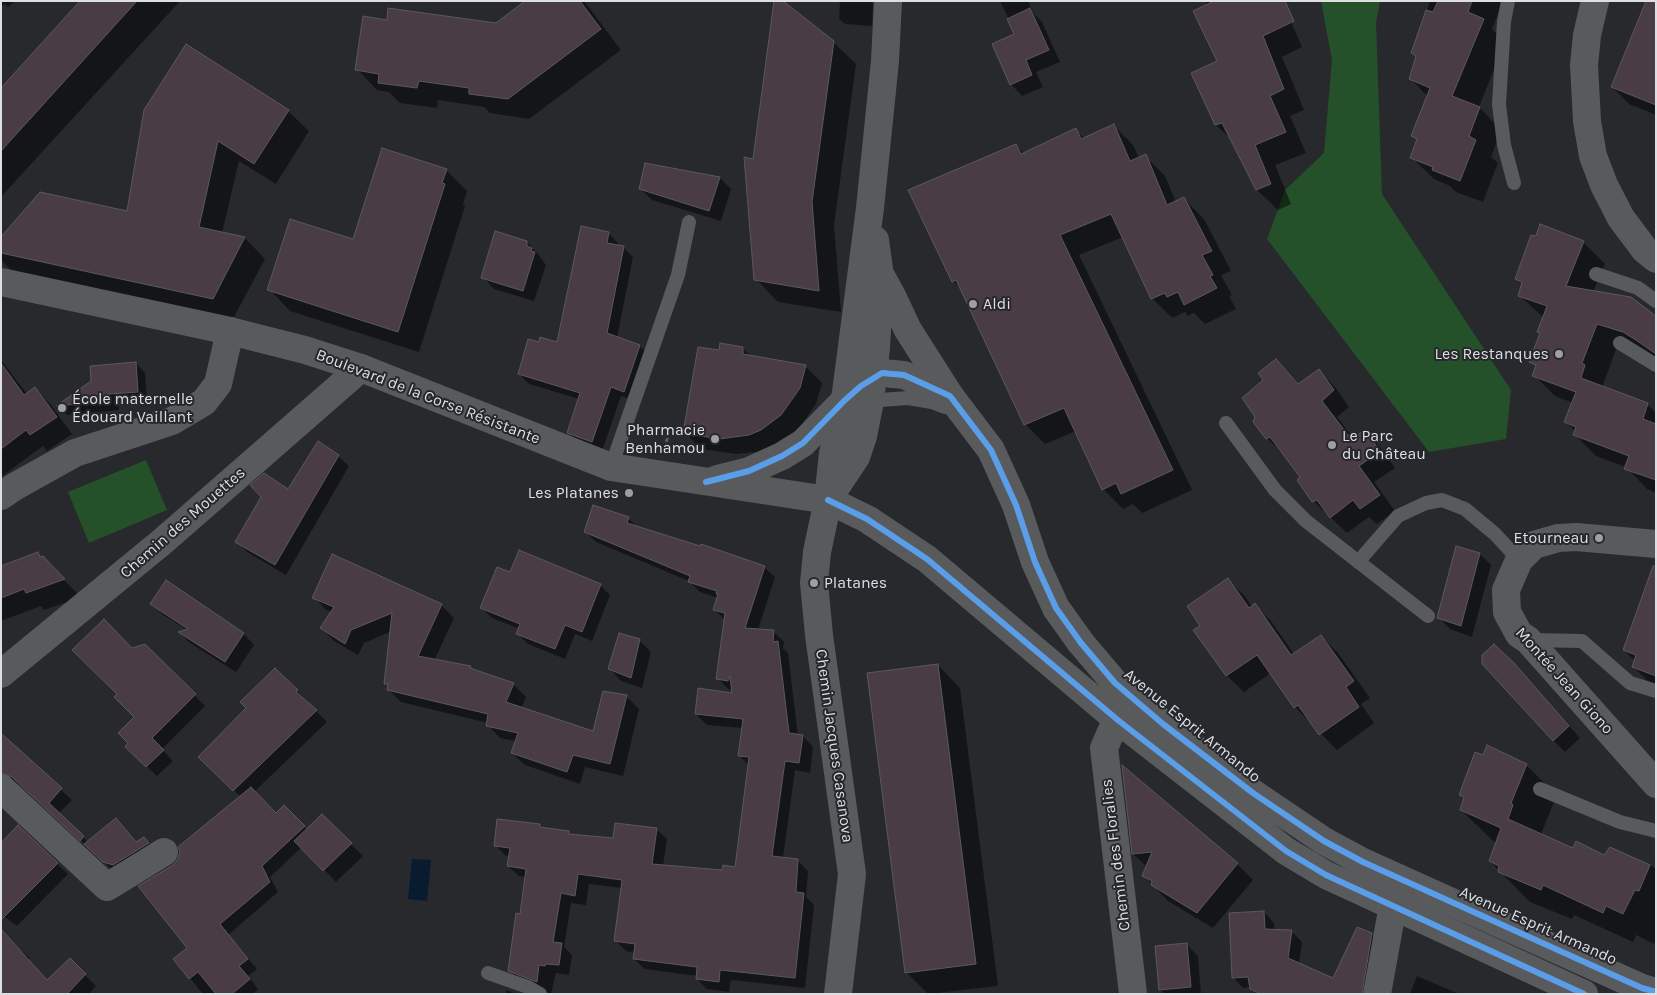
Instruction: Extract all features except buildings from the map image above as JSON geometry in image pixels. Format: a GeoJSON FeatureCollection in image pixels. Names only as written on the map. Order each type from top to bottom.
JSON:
{"type":"FeatureCollection","features":[{"type":"Feature","properties":{"kind":"street"},"geometry":{"type":"LineString","coordinates":[[858,399],[870,208],[885,61],[888,1]]}},
{"type":"Feature","properties":{"kind":"street"},"geometry":{"type":"LineString","coordinates":[[1595,1],[1587,35],[1584,65],[1588,121],[1594,156],[1604,185],[1621,218],[1645,250],[1656,259]]}},
{"type":"Feature","properties":{"kind":"street"},"geometry":{"type":"LineString","coordinates":[[858,399],[880,276],[870,208]]}},
{"type":"Feature","properties":{"kind":"street"},"geometry":{"type":"LineString","coordinates":[[880,276],[908,330],[950,396]]}},
{"type":"Feature","properties":{"kind":"street","name":"Boulevard de la Corse Résistante"},"geometry":{"type":"LineString","coordinates":[[1,282],[230,330],[305,350],[361,368],[611,467],[828,500]]}},
{"type":"Feature","properties":{"kind":"street"},"geometry":{"type":"LineString","coordinates":[[1,496],[76,453],[172,420],[204,402],[218,384],[230,330]]}},
{"type":"Feature","properties":{"kind":"street","name":"Chemin des Mouettes"},"geometry":{"type":"LineString","coordinates":[[1,674],[163,541],[361,368]]}},
{"type":"Feature","properties":{"kind":"street","name":"Avenue Esprit Armando"},"geometry":{"type":"LineString","coordinates":[[858,399],[882,373],[904,375],[950,396],[991,450],[1016,505],[1035,562],[1056,608],[1081,642],[1115,683],[1163,724],[1253,793],[1324,841],[1372,866],[1642,988],[1656,992]]}},
{"type":"Feature","properties":{"kind":"street","name":"Boulevard de la Corse Résistante"},"geometry":{"type":"LineString","coordinates":[[706,482],[749,471],[782,456],[803,443],[858,399]]}},
{"type":"Feature","properties":{"kind":"street","name":"Chemin Jacques Casanova"},"geometry":{"type":"LineString","coordinates":[[838,994],[852,874],[818,635],[814,584],[817,552],[828,500],[833,453],[858,399]]}},
{"type":"Feature","properties":{"kind":"street"},"geometry":{"type":"LineString","coordinates":[[828,500],[867,518],[927,558],[1119,721],[1286,851],[1326,875],[1584,994]]}},
{"type":"Feature","properties":{"kind":"street","name":"Montée Jean Giono"},"geometry":{"type":"LineString","coordinates":[[1656,544],[1599,538],[1558,538],[1534,545],[1519,560],[1506,590],[1507,612],[1519,634],[1528,640],[1656,784]]}},
{"type":"Feature","properties":{"kind":"street","name":"Chemin des Floralies"},"geometry":{"type":"LineString","coordinates":[[1119,721],[1111,732],[1104,748],[1133,994]]}},
{"type":"Feature","properties":{"kind":"street"},"geometry":{"type":"LineString","coordinates":[[1,788],[107,887],[164,852]]}},
{"type":"Feature","properties":{"kind":"street"},"geometry":{"type":"LineString","coordinates":[[1377,994],[1393,905]]}},
{"type":"Feature","properties":{"kind":"lane"},"geometry":{"type":"LineString","coordinates":[[1508,1],[1504,22],[1499,104],[1504,145],[1514,183]]}},
{"type":"Feature","properties":{"kind":"lane"},"geometry":{"type":"LineString","coordinates":[[611,467],[678,275],[689,222]]}},
{"type":"Feature","properties":{"kind":"lane"},"geometry":{"type":"LineString","coordinates":[[1596,274],[1638,288],[1656,301]]}},
{"type":"Feature","properties":{"kind":"lane"},"geometry":{"type":"LineString","coordinates":[[1620,343],[1656,365]]}},
{"type":"Feature","properties":{"kind":"lane"},"geometry":{"type":"LineString","coordinates":[[858,399],[908,398],[932,402],[972,423]]}},
{"type":"Feature","properties":{"kind":"lane"},"geometry":{"type":"LineString","coordinates":[[1226,422],[1275,490],[1306,521],[1428,616]]}},
{"type":"Feature","properties":{"kind":"lane"},"geometry":{"type":"LineString","coordinates":[[1358,562],[1398,516],[1426,503],[1442,500],[1465,509],[1495,534],[1519,560]]}},
{"type":"Feature","properties":{"kind":"lane"},"geometry":{"type":"LineString","coordinates":[[1528,640],[1582,641],[1630,683],[1656,691]]}},
{"type":"Feature","properties":{"kind":"lane"},"geometry":{"type":"LineString","coordinates":[[1540,788],[1620,822],[1656,831]]}},
{"type":"Feature","properties":{"kind":"lane"},"geometry":{"type":"LineString","coordinates":[[488,974],[528,987],[540,994]]}},
{"type":"Feature","properties":{"kind":"green space"},"geometry":{"type":"Polygon","coordinates":[[[1321,1],[1380,1],[1376,23],[1382,194],[1511,390],[1506,439],[1429,452],[1267,239],[1285,190],[1324,153],[1332,60],[1321,1]]]}},
{"type":"Feature","properties":{"kind":"green space"},"geometry":{"type":"Polygon","coordinates":[[[146,460],[167,510],[89,543],[68,492],[146,460]]]}},
{"type":"Feature","properties":{"kind":"water"},"geometry":{"type":"Polygon","coordinates":[[[412,859],[431,860],[427,901],[408,899],[412,859]]]}},
{"type":"Feature","properties":{"kind":"cycle path"},"geometry":{"type":"LineString","coordinates":[[706,482],[749,471],[782,456],[803,443],[845,400],[861,386],[882,373],[904,375],[950,396],[991,450],[1016,505],[1035,562],[1056,608],[1081,643],[1115,683],[1163,724],[1253,793],[1324,841],[1363,862],[1642,988],[1656,992]]}},
{"type":"Feature","properties":{"kind":"cycle path"},"geometry":{"type":"LineString","coordinates":[[828,500],[867,519],[927,559],[1119,721],[1286,851],[1326,875],[1584,994]]}},
{"type":"Feature","properties":{"kind":"place","name":"Aldi"},"geometry":{"type":"Point","coordinates":[973,304]}},
{"type":"Feature","properties":{"kind":"place","name":"Les Restanques"},"geometry":{"type":"Point","coordinates":[1559,354]}},
{"type":"Feature","properties":{"kind":"place","name":"École maternelle Édouard Vaillant"},"geometry":{"type":"Point","coordinates":[62,408]}},
{"type":"Feature","properties":{"kind":"place","name":"Pharmacie Benhamou"},"geometry":{"type":"Point","coordinates":[715,439]}},
{"type":"Feature","properties":{"kind":"place","name":"Le Parc du Château"},"geometry":{"type":"Point","coordinates":[1332,445]}},
{"type":"Feature","properties":{"kind":"place","name":"Les Platanes"},"geometry":{"type":"Point","coordinates":[629,493]}},
{"type":"Feature","properties":{"kind":"place","name":"Etourneau"},"geometry":{"type":"Point","coordinates":[1599,538]}},
{"type":"Feature","properties":{"kind":"place","name":"Platanes"},"geometry":{"type":"Point","coordinates":[814,583]}}]}
